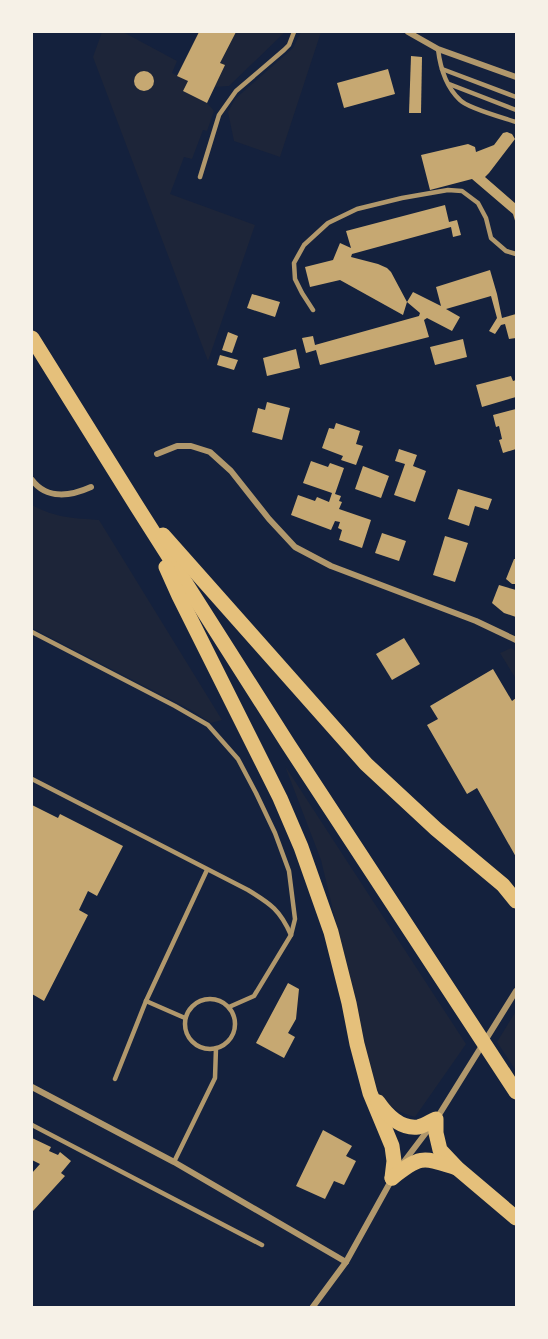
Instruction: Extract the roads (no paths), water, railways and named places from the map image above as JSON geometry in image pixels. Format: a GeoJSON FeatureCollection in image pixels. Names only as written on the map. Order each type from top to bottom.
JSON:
{"type":"FeatureCollection","features":[{"type":"Feature","properties":{"kind":"highway"},"geometry":{"type":"LineString","coordinates":[[32,338],[288,744],[516,1092]]}},
{"type":"Feature","properties":{"kind":"highway"},"geometry":{"type":"LineString","coordinates":[[136,505],[366,764],[436,829],[510,887],[516,901]]}},
{"type":"Feature","properties":{"kind":"highway"},"geometry":{"type":"LineString","coordinates":[[136,505],[280,798],[301,847],[331,932],[370,1093],[392,1146],[394,1161],[392,1178]]}},
{"type":"Feature","properties":{"kind":"highway"},"geometry":{"type":"LineString","coordinates":[[370,1093],[385,1112],[404,1125],[419,1127],[436,1119],[440,1150],[456,1168],[516,1218]]}},
{"type":"Feature","properties":{"kind":"highway"},"geometry":{"type":"LineString","coordinates":[[392,1178],[411,1163],[421,1160],[432,1160],[456,1168]]}},
{"type":"Feature","properties":{"kind":"street"},"geometry":{"type":"LineString","coordinates":[[408,32],[438,49],[516,77]]}},
{"type":"Feature","properties":{"kind":"street"},"geometry":{"type":"LineString","coordinates":[[157,454],[177,446],[191,446],[210,452],[231,471],[269,519],[296,548],[331,566],[476,621],[516,640]]}},
{"type":"Feature","properties":{"kind":"street"},"geometry":{"type":"LineString","coordinates":[[32,480],[46,492],[62,495],[77,493],[91,487]]}},
{"type":"Feature","properties":{"kind":"street"},"geometry":{"type":"LineString","coordinates":[[312,1308],[346,1262],[392,1178],[436,1119],[516,991]]}},
{"type":"Feature","properties":{"kind":"street"},"geometry":{"type":"LineString","coordinates":[[32,1087],[174,1162],[346,1262]]}},
{"type":"Feature","properties":{"kind":"lane"},"geometry":{"type":"LineString","coordinates":[[201,177],[219,115],[236,91],[289,45],[294,32]]}},
{"type":"Feature","properties":{"kind":"lane"},"geometry":{"type":"LineString","coordinates":[[438,49],[442,69],[460,101],[516,122]]}},
{"type":"Feature","properties":{"kind":"lane"},"geometry":{"type":"LineString","coordinates":[[442,69],[516,97]]}},
{"type":"Feature","properties":{"kind":"lane"},"geometry":{"type":"LineString","coordinates":[[449,84],[516,110]]}},
{"type":"Feature","properties":{"kind":"lane"},"geometry":{"type":"LineString","coordinates":[[313,310],[295,279],[294,263],[304,245],[328,223],[357,209],[448,190],[462,191],[478,203],[486,218],[491,238],[506,251],[516,254]]}},
{"type":"Feature","properties":{"kind":"lane"},"geometry":{"type":"LineString","coordinates":[[32,632],[208,725],[238,759],[275,833],[289,871],[295,919],[291,935],[254,996],[229,1007]]}},
{"type":"Feature","properties":{"kind":"lane"},"geometry":{"type":"LineString","coordinates":[[32,779],[248,890],[274,907],[284,920],[291,935]]}},
{"type":"Feature","properties":{"kind":"lane"},"geometry":{"type":"LineString","coordinates":[[115,1079],[146,1001],[207,870]]}},
{"type":"Feature","properties":{"kind":"lane"},"geometry":{"type":"LineString","coordinates":[[204,999],[217,1000],[229,1007],[234,1016],[235,1027],[231,1038],[224,1045],[216,1048],[203,1048],[192,1041],[186,1030],[185,1018],[192,1006],[204,999]]}},
{"type":"Feature","properties":{"kind":"lane"},"geometry":{"type":"LineString","coordinates":[[146,1001],[185,1018]]}},
{"type":"Feature","properties":{"kind":"lane"},"geometry":{"type":"LineString","coordinates":[[174,1162],[215,1078],[216,1048]]}},
{"type":"Feature","properties":{"kind":"lane"},"geometry":{"type":"LineString","coordinates":[[32,1125],[262,1245]]}}]}
